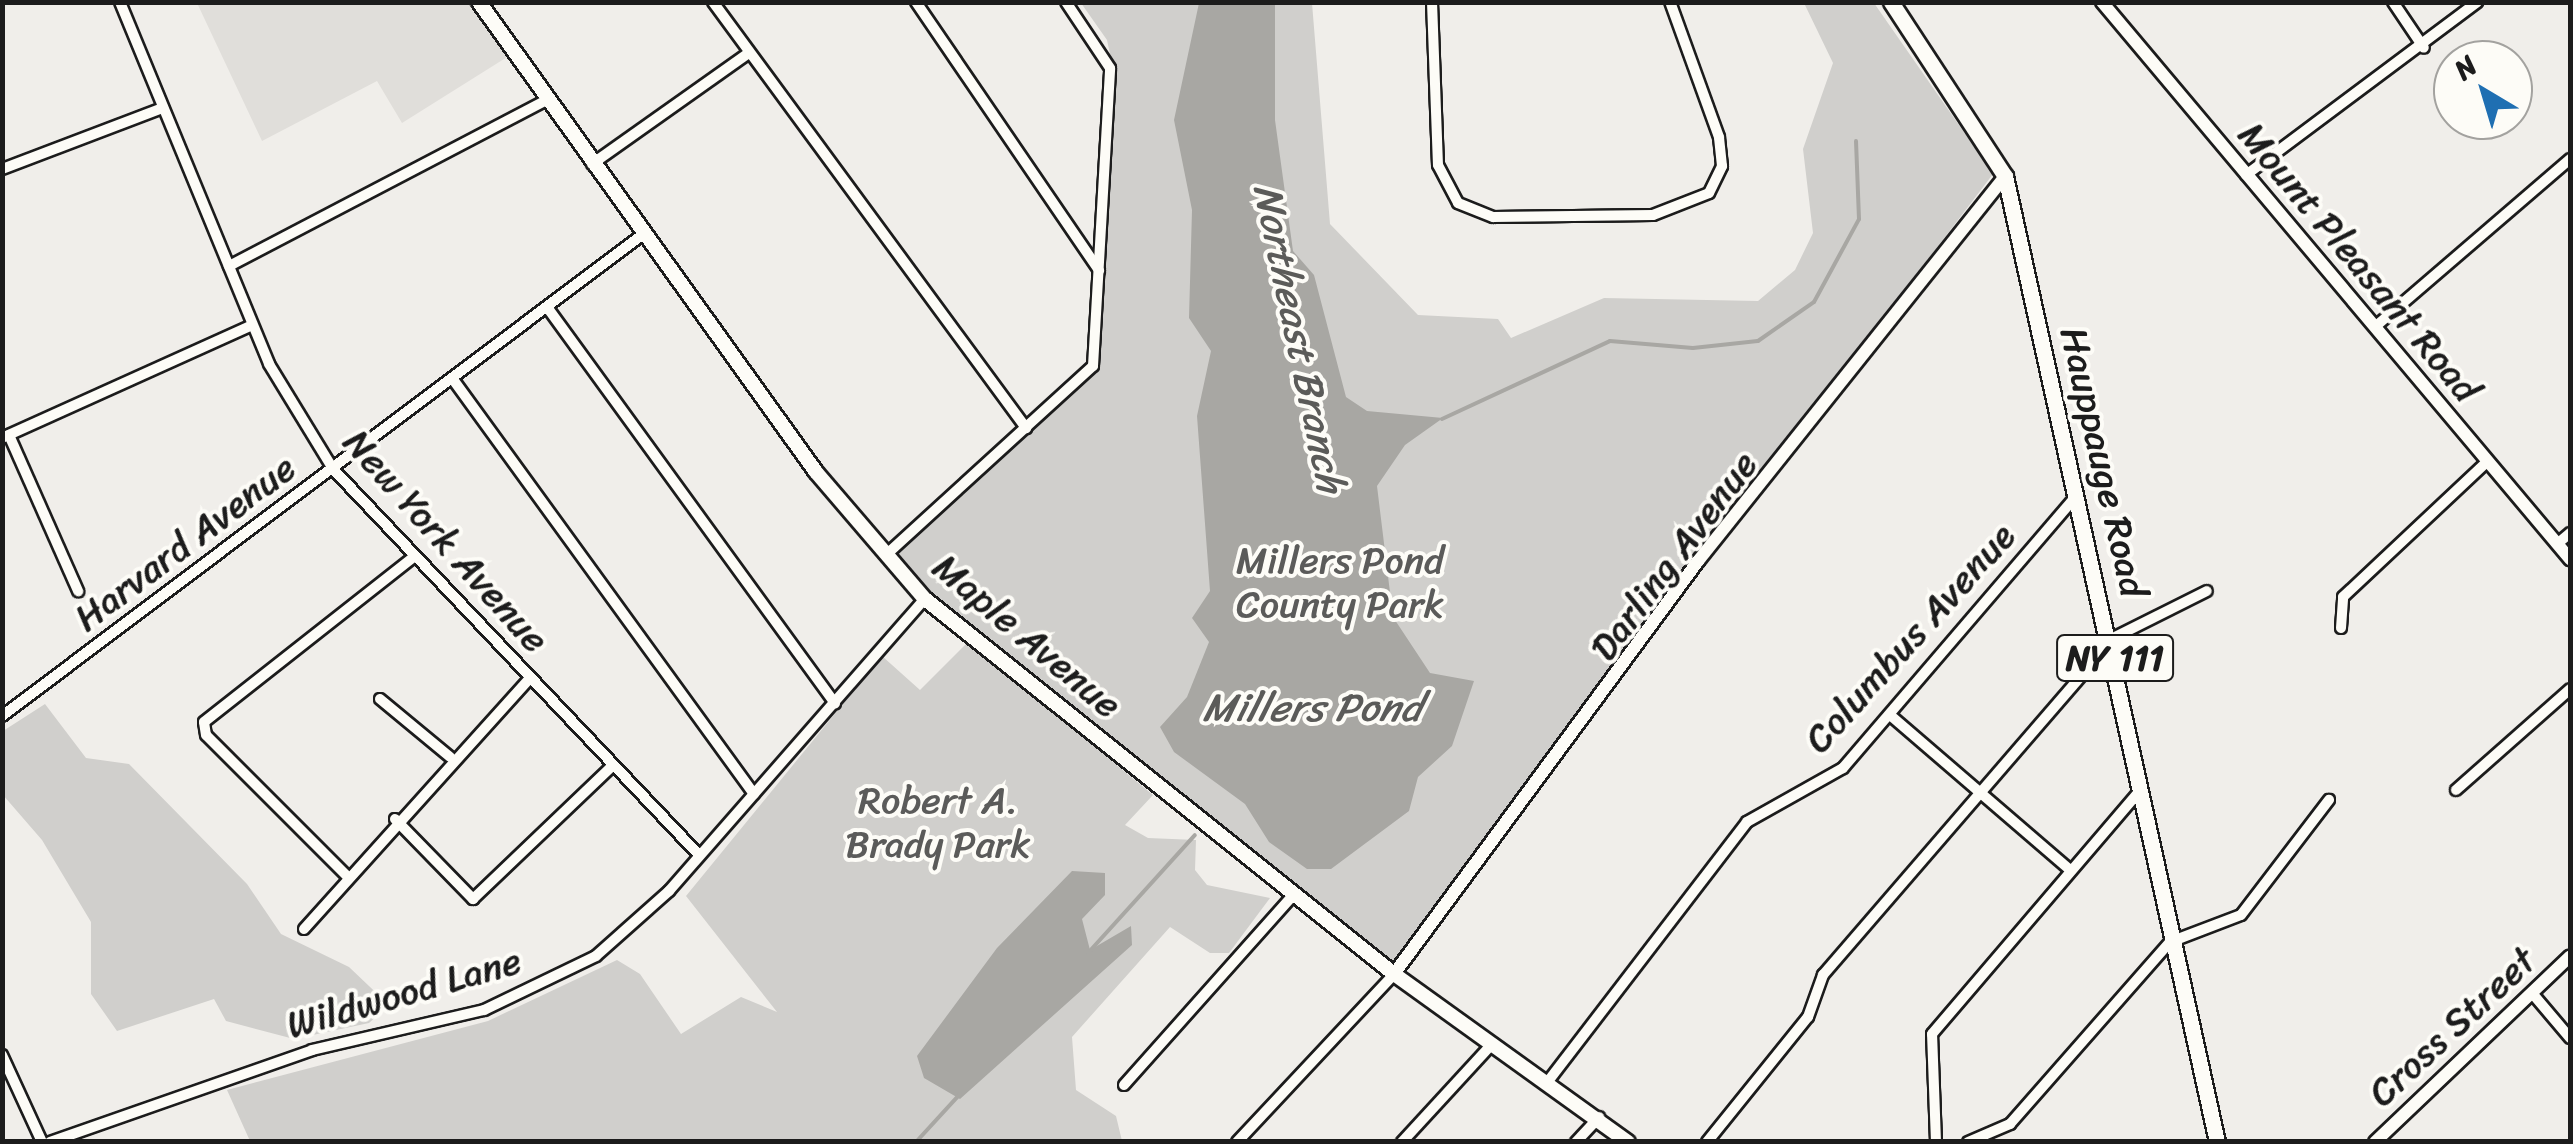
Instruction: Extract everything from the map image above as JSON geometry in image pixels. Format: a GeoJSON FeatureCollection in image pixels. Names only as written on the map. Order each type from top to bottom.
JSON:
{"type":"FeatureCollection","features":[{"type":"Feature","properties":{"kind":"main road","name":"Maple Avenue"},"geometry":{"type":"LineString","coordinates":[[478,2],[642,235],[924,600],[1394,974],[1548,1080],[1628,1142]]}},
{"type":"Feature","properties":{"kind":"main road","name":"Hauppauge Road"},"geometry":{"type":"LineString","coordinates":[[1891,2],[2006,176],[2076,497],[2145,784],[2217,1142]]}},
{"type":"Feature","properties":{"kind":"street","name":"New York Avenue"},"geometry":{"type":"LineString","coordinates":[[120,2],[252,324],[333,469],[699,855]]}},
{"type":"Feature","properties":{"kind":"street"},"geometry":{"type":"LineString","coordinates":[[712,2],[1026,428]]}},
{"type":"Feature","properties":{"kind":"street"},"geometry":{"type":"LineString","coordinates":[[916,2],[1100,270]]}},
{"type":"Feature","properties":{"kind":"street"},"geometry":{"type":"LineString","coordinates":[[887,554],[1093,366],[1110,68],[1066,2]]}},
{"type":"Feature","properties":{"kind":"street"},"geometry":{"type":"LineString","coordinates":[[1432,2],[1438,165],[1458,203],[1493,217],[1653,215],[1709,193],[1722,166],[1719,137],[1670,2]]}},
{"type":"Feature","properties":{"kind":"street","name":"Mount Pleasant Road"},"geometry":{"type":"LineString","coordinates":[[2102,2],[2570,559]]}},
{"type":"Feature","properties":{"kind":"street"},"geometry":{"type":"LineString","coordinates":[[2393,2],[2424,48]]}},
{"type":"Feature","properties":{"kind":"street"},"geometry":{"type":"LineString","coordinates":[[2246,175],[2424,48],[2477,2]]}},
{"type":"Feature","properties":{"kind":"street"},"geometry":{"type":"LineString","coordinates":[[592,164],[750,53]]}},
{"type":"Feature","properties":{"kind":"street"},"geometry":{"type":"LineString","coordinates":[[229,266],[546,100]]}},
{"type":"Feature","properties":{"kind":"street"},"geometry":{"type":"LineString","coordinates":[[2,169],[163,108]]}},
{"type":"Feature","properties":{"kind":"street"},"geometry":{"type":"LineString","coordinates":[[2376,326],[2570,159]]}},
{"type":"Feature","properties":{"kind":"street","name":"Darling Avenue"},"geometry":{"type":"LineString","coordinates":[[1394,974],[1698,562],[2006,176]]}},
{"type":"Feature","properties":{"kind":"street","name":"Harvard Avenue"},"geometry":{"type":"LineString","coordinates":[[2,716],[642,235]]}},
{"type":"Feature","properties":{"kind":"street"},"geometry":{"type":"LineString","coordinates":[[547,307],[835,702]]}},
{"type":"Feature","properties":{"kind":"street"},"geometry":{"type":"LineString","coordinates":[[78,591],[6,436],[252,324]]}},
{"type":"Feature","properties":{"kind":"street"},"geometry":{"type":"LineString","coordinates":[[452,378],[754,794]]}},
{"type":"Feature","properties":{"kind":"street"},"geometry":{"type":"LineString","coordinates":[[2341,628],[2344,597],[2487,462]]}},
{"type":"Feature","properties":{"kind":"street","name":"Columbus Avenue"},"geometry":{"type":"LineString","coordinates":[[1548,1080],[1747,822],[1843,768],[2076,497]]}},
{"type":"Feature","properties":{"kind":"street"},"geometry":{"type":"LineString","coordinates":[[2558,544],[2570,533]]}},
{"type":"Feature","properties":{"kind":"street"},"geometry":{"type":"LineString","coordinates":[[347,876],[217,746],[204,728],[209,716],[414,557]]}},
{"type":"Feature","properties":{"kind":"street"},"geometry":{"type":"LineString","coordinates":[[1707,1142],[1808,1017],[1823,975],[2111,640],[2207,590]]}},
{"type":"Feature","properties":{"kind":"street","name":"Wildwood Lane"},"geometry":{"type":"LineString","coordinates":[[50,1142],[241,1072],[484,1010],[559,978],[631,928],[924,600]]}},
{"type":"Feature","properties":{"kind":"street"},"geometry":{"type":"LineString","coordinates":[[304,929],[450,757],[529,679]]}},
{"type":"Feature","properties":{"kind":"street"},"geometry":{"type":"LineString","coordinates":[[2456,790],[2570,690]]}},
{"type":"Feature","properties":{"kind":"street"},"geometry":{"type":"LineString","coordinates":[[380,699],[450,757]]}},
{"type":"Feature","properties":{"kind":"street"},"geometry":{"type":"LineString","coordinates":[[1890,715],[2070,870]]}},
{"type":"Feature","properties":{"kind":"street"},"geometry":{"type":"LineString","coordinates":[[395,819],[473,899],[612,766]]}},
{"type":"Feature","properties":{"kind":"street"},"geometry":{"type":"LineString","coordinates":[[1936,1142],[1932,1034],[2145,784]]}},
{"type":"Feature","properties":{"kind":"street"},"geometry":{"type":"LineString","coordinates":[[1968,1142],[2010,1124],[2177,936],[2240,915],[2329,800]]}},
{"type":"Feature","properties":{"kind":"street"},"geometry":{"type":"LineString","coordinates":[[1124,1085],[1294,894]]}},
{"type":"Feature","properties":{"kind":"street","name":"Cross Street"},"geometry":{"type":"LineString","coordinates":[[2375,1142],[2570,956]]}},
{"type":"Feature","properties":{"kind":"street"},"geometry":{"type":"LineString","coordinates":[[1237,1142],[1394,974]]}},
{"type":"Feature","properties":{"kind":"street"},"geometry":{"type":"LineString","coordinates":[[2532,994],[2570,1038]]}},
{"type":"Feature","properties":{"kind":"street"},"geometry":{"type":"LineString","coordinates":[[1402,1142],[1492,1043]]}},
{"type":"Feature","properties":{"kind":"street"},"geometry":{"type":"LineString","coordinates":[[2,1055],[42,1142]]}},
{"type":"Feature","properties":{"kind":"street"},"geometry":{"type":"LineString","coordinates":[[1576,1142],[1599,1118]]}},
{"type":"Feature","properties":{"kind":"shaded area"},"geometry":{"type":"Polygon","coordinates":[[[197,3],[481,3],[515,52],[402,123],[377,81],[262,141],[197,3]]]}},
{"type":"Feature","properties":{"kind":"green space","name":"Millers Pond County Park"},"geometry":{"type":"Polygon","coordinates":[[[1081,3],[1312,3],[1330,224],[1418,315],[1498,319],[1511,338],[1604,298],[1758,301],[1795,270],[1813,233],[1803,149],[1833,63],[1804,3],[1874,3],[1993,174],[1392,962],[931,595],[898,554],[1098,369],[1114,73],[1107,40],[1081,3]]]}},
{"type":"Feature","properties":{"kind":"green space","name":"Robert A. Brady Park"},"geometry":{"type":"Polygon","coordinates":[[[968,642],[1153,795],[1125,825],[1148,838],[1196,840],[1195,870],[1207,885],[1270,898],[1229,953],[1210,953],[1170,927],[1072,1037],[1076,1090],[1116,1116],[1122,1141],[250,1141],[227,1090],[488,1021],[617,960],[640,974],[681,1034],[741,997],[777,1012],[686,896],[882,656],[920,690],[968,642]]]}},
{"type":"Feature","properties":{"kind":"green space"},"geometry":{"type":"Polygon","coordinates":[[[45,704],[86,758],[129,764],[247,884],[281,934],[349,967],[389,1005],[369,1023],[294,1039],[226,1021],[214,999],[117,1031],[91,994],[91,922],[42,840],[3,795],[3,731],[45,704]]]}},
{"type":"Feature","properties":{"kind":"water","name":"Millers Pond"},"geometry":{"type":"Polygon","coordinates":[[[1199,3],[1275,3],[1275,120],[1293,251],[1314,275],[1346,397],[1367,411],[1443,418],[1405,445],[1377,486],[1393,617],[1430,673],[1474,681],[1452,746],[1418,777],[1409,811],[1331,869],[1307,869],[1269,842],[1245,804],[1174,752],[1160,727],[1187,697],[1209,642],[1192,618],[1210,591],[1197,416],[1211,351],[1189,318],[1192,210],[1174,120],[1199,3]]]}},
{"type":"Feature","properties":{"kind":"water"},"geometry":{"type":"Polygon","coordinates":[[[1072,871],[1105,873],[1105,895],[1082,919],[1090,950],[1131,926],[1132,945],[960,1099],[924,1078],[917,1056],[997,948],[1072,871]]]}},
{"type":"Feature","properties":{"kind":"waterway"},"geometry":{"type":"LineString","coordinates":[[1442,419],[1610,341],[1693,348],[1758,341],[1814,302],[1859,219],[1856,141]]}},
{"type":"Feature","properties":{"kind":"waterway","name":"Northeast Branch"},"geometry":{"type":"LineString","coordinates":[[1088,953],[1195,835]]}},
{"type":"Feature","properties":{"kind":"waterway","name":"Northeast Branch"},"geometry":{"type":"LineString","coordinates":[[916,1142],[960,1094]]}}]}
